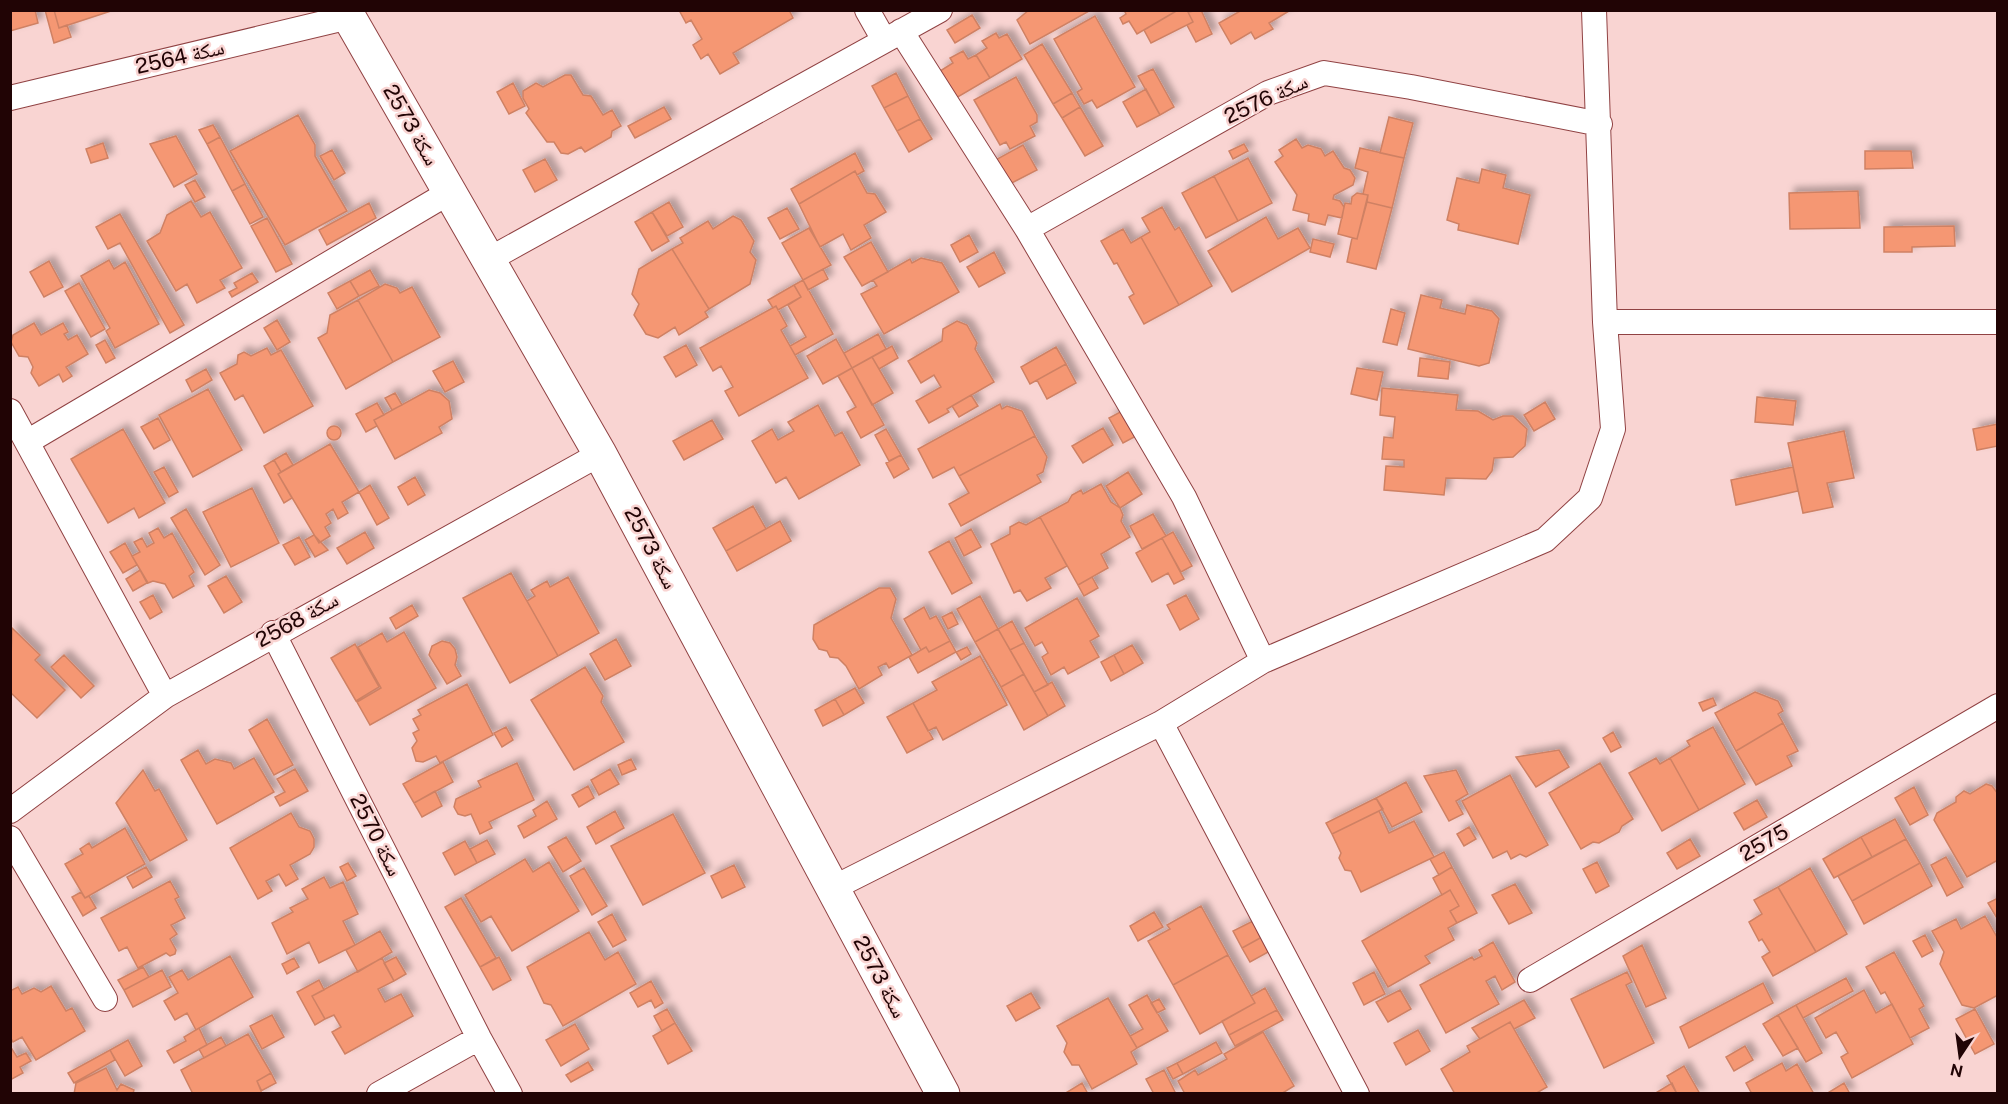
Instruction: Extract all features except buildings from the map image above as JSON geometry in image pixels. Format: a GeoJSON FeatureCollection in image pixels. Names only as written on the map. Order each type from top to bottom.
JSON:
{"type":"FeatureCollection","features":[{"type":"Feature","properties":{"kind":"street"},"geometry":{"type":"LineString","coordinates":[[867,10],[893,36],[1027,229],[1184,497],[1263,661]]}},
{"type":"Feature","properties":{"kind":"street"},"geometry":{"type":"LineString","coordinates":[[488,260],[940,10]]}},
{"type":"Feature","properties":{"kind":"street"},"geometry":{"type":"LineString","coordinates":[[833,888],[1161,723],[1263,661],[1545,540],[1590,498],[1613,429],[1605,322],[1600,124],[1594,10]]}},
{"type":"Feature","properties":{"kind":"street","name":"سكة 2564"},"geometry":{"type":"LineString","coordinates":[[10,98],[347,14]]}},
{"type":"Feature","properties":{"kind":"street","name":"سكة 2573"},"geometry":{"type":"LineString","coordinates":[[347,14],[600,454],[943,1094]]}},
{"type":"Feature","properties":{"kind":"street","name":"سكة 2576"},"geometry":{"type":"LineString","coordinates":[[1027,229],[1268,93],[1324,73],[1600,124]]}},
{"type":"Feature","properties":{"kind":"street"},"geometry":{"type":"LineString","coordinates":[[27,442],[450,192]]}},
{"type":"Feature","properties":{"kind":"street"},"geometry":{"type":"LineString","coordinates":[[1605,322],[1998,322]]}},
{"type":"Feature","properties":{"kind":"street"},"geometry":{"type":"LineString","coordinates":[[10,411],[165,696]]}},
{"type":"Feature","properties":{"kind":"street","name":"سكة 2568"},"geometry":{"type":"LineString","coordinates":[[10,811],[165,696],[273,633],[600,454]]}},
{"type":"Feature","properties":{"kind":"street","name":"سكة 2570"},"geometry":{"type":"LineString","coordinates":[[273,633],[479,1038],[510,1094]]}},
{"type":"Feature","properties":{"kind":"street","name":"2575"},"geometry":{"type":"LineString","coordinates":[[1530,980],[1998,706]]}},
{"type":"Feature","properties":{"kind":"street"},"geometry":{"type":"LineString","coordinates":[[1161,723],[1357,1094]]}},
{"type":"Feature","properties":{"kind":"street"},"geometry":{"type":"LineString","coordinates":[[10,838],[105,999]]}},
{"type":"Feature","properties":{"kind":"street"},"geometry":{"type":"LineString","coordinates":[[379,1094],[479,1038]]}}]}
